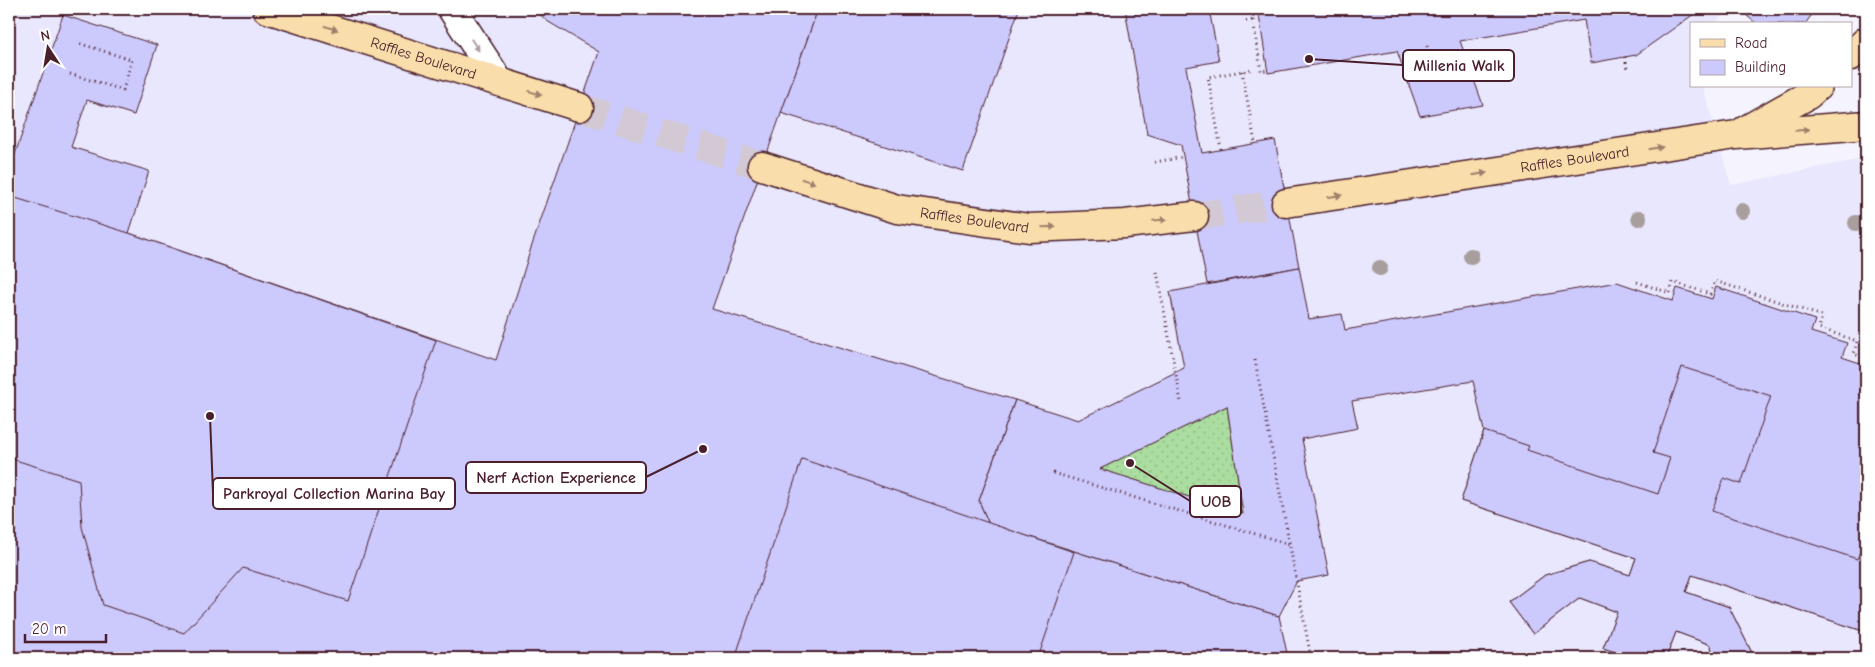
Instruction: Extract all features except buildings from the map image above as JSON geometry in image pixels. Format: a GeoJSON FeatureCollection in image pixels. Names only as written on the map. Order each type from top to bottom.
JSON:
{"type":"FeatureCollection","features":[{"type":"Feature","properties":{"kind":"main road","name":"Raffles Boulevard"},"geometry":{"type":"LineString","coordinates":[[268,9],[579,107]]}},
{"type":"Feature","properties":{"kind":"main road"},"geometry":{"type":"LineString","coordinates":[[1852,55],[1866,42]]}},
{"type":"Feature","properties":{"kind":"main road"},"geometry":{"type":"LineString","coordinates":[[1736,136],[1808,95],[1816,88]]}},
{"type":"Feature","properties":{"kind":"main road","name":"Raffles Boulevard"},"geometry":{"type":"LineString","coordinates":[[1286,204],[1736,136],[1866,125]]}},
{"type":"Feature","properties":{"kind":"main road","name":"Raffles Boulevard"},"geometry":{"type":"LineString","coordinates":[[762,166],[897,209],[1030,228],[1125,224],[1194,216]]}},
{"type":"Feature","properties":{"kind":"street"},"geometry":{"type":"LineString","coordinates":[[452,9],[498,80]]}},
{"type":"Feature","properties":{"kind":"path"},"geometry":{"type":"LineString","coordinates":[[1252,9],[1261,71],[1268,70]]}},
{"type":"Feature","properties":{"kind":"path"},"geometry":{"type":"LineString","coordinates":[[1246,21],[1253,20]]}},
{"type":"Feature","properties":{"kind":"path"},"geometry":{"type":"LineString","coordinates":[[70,74],[123,90],[132,60],[78,43]]}},
{"type":"Feature","properties":{"kind":"path"},"geometry":{"type":"LineString","coordinates":[[1427,46],[1429,51]]}},
{"type":"Feature","properties":{"kind":"path"},"geometry":{"type":"LineString","coordinates":[[1625,57],[1627,68]]}},
{"type":"Feature","properties":{"kind":"path"},"geometry":{"type":"LineString","coordinates":[[1221,149],[1208,77],[1254,69]]}},
{"type":"Feature","properties":{"kind":"path"},"geometry":{"type":"LineString","coordinates":[[1242,71],[1255,143]]}},
{"type":"Feature","properties":{"kind":"path"},"geometry":{"type":"LineString","coordinates":[[1155,162],[1183,157]]}},
{"type":"Feature","properties":{"kind":"path"},"geometry":{"type":"LineString","coordinates":[[1157,272],[1181,402]]}},
{"type":"Feature","properties":{"kind":"path"},"geometry":{"type":"LineString","coordinates":[[1637,282],[1670,293],[1673,282],[1710,294],[1715,281],[1804,310],[1822,316],[1819,328],[1857,341],[1854,354],[1866,358]]}},
{"type":"Feature","properties":{"kind":"path"},"geometry":{"type":"LineString","coordinates":[[1255,360],[1311,658]]}},
{"type":"Feature","properties":{"kind":"path"},"geometry":{"type":"LineString","coordinates":[[1054,473],[1289,544]]}},
{"type":"Feature","properties":{"kind":"shaded area"},"geometry":{"type":"Polygon","coordinates":[[[9,9],[1729,9],[1716,22],[1690,22],[1690,88],[1704,88],[1731,185],[1866,158],[1866,658],[9,658],[9,9]]]}},
{"type":"Feature","properties":{"kind":"green space"},"geometry":{"type":"Polygon","coordinates":[[[1227,406],[1243,514],[1100,469],[1227,406]]]}},
{"type":"Feature","properties":{"kind":"tunnel"},"geometry":{"type":"LineString","coordinates":[[579,107],[762,166]]}},
{"type":"Feature","properties":{"kind":"tunnel"},"geometry":{"type":"LineString","coordinates":[[1194,216],[1286,203]]}},
{"type":"Feature","properties":{"kind":"place","name":"Millenia Walk"},"geometry":{"type":"Point","coordinates":[1309,59]}},
{"type":"Feature","properties":{"kind":"place","name":"Parkroyal Collection Marina Bay"},"geometry":{"type":"Point","coordinates":[210,416]}},
{"type":"Feature","properties":{"kind":"place","name":"Nerf Action Experience"},"geometry":{"type":"Point","coordinates":[703,449]}},
{"type":"Feature","properties":{"kind":"place","name":"UOB"},"geometry":{"type":"Point","coordinates":[1130,463]}}]}
